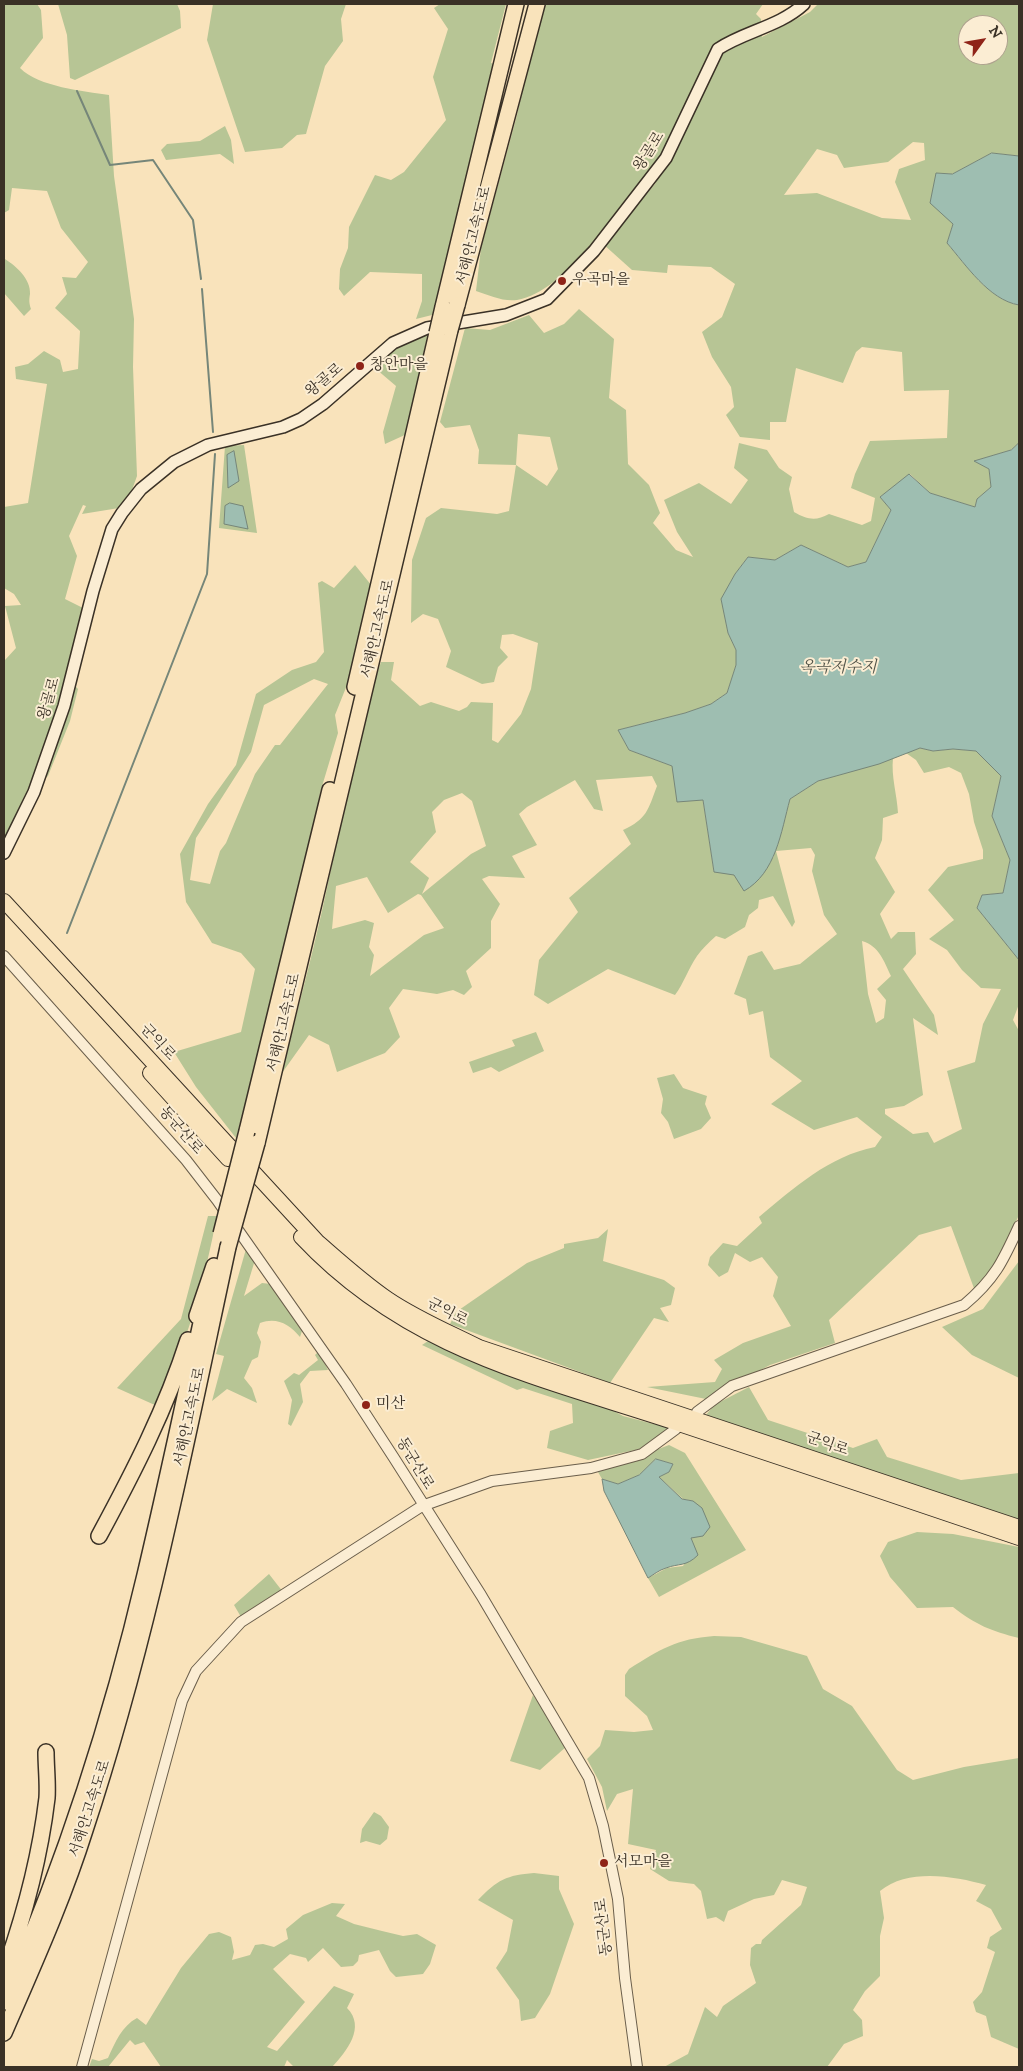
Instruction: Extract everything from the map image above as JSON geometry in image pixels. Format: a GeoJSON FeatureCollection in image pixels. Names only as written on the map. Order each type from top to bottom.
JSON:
{"type":"FeatureCollection","features":[{"type":"Feature","properties":{"kind":"highway","name":"서해안고속도로"},"geometry":{"type":"LineString","coordinates":[[450,306],[516,4]]}},
{"type":"Feature","properties":{"kind":"highway","name":"서해안고속도로"},"geometry":{"type":"LineString","coordinates":[[4,2033],[42,1947],[85,1831],[123,1706],[156,1579],[224,1240],[252,1137],[380,603],[381,572],[450,306],[537,4]]}},
{"type":"Feature","properties":{"kind":"highway","name":"서해안고속도로"},"geometry":{"type":"LineString","coordinates":[[380,603],[389,588],[443,332]]}},
{"type":"Feature","properties":{"kind":"highway","name":"군익로"},"geometry":{"type":"LineString","coordinates":[[4,901],[317,1241],[389,1300],[480,1347],[1019,1527]]}},
{"type":"Feature","properties":{"kind":"highway","name":"군익로"},"geometry":{"type":"LineString","coordinates":[[4,914],[320,1258],[347,1281],[416,1328],[460,1350],[510,1370],[616,1403],[1019,1538]]}},
{"type":"Feature","properties":{"kind":"highway","name":"서해안고속도로"},"geometry":{"type":"LineString","coordinates":[[4,2002],[28,1947],[72,1827],[111,1704],[145,1576],[214,1266],[224,1240]]}},
{"type":"Feature","properties":{"kind":"highway"},"geometry":{"type":"LineString","coordinates":[[99,1536],[133,1472],[176,1378],[214,1266]]}},
{"type":"Feature","properties":{"kind":"highway"},"geometry":{"type":"LineString","coordinates":[[4,1973],[18,1934],[37,1851],[47,1796],[46,1752]]}},
{"type":"Feature","properties":{"kind":"main road","name":"왕골로"},"geometry":{"type":"LineString","coordinates":[[4,853],[34,792],[64,706],[93,591],[112,529],[141,488],[174,462],[208,445],[283,427],[301,419],[323,404],[393,343],[427,328],[506,315],[547,299],[594,251],[666,158],[718,50],[733,39],[780,21],[804,4]]}},
{"type":"Feature","properties":{"kind":"street","name":"동군산로"},"geometry":{"type":"LineString","coordinates":[[4,956],[186,1160],[346,1384],[481,1596],[589,1778],[603,1826],[618,1900],[625,1978],[637,2067]]}},
{"type":"Feature","properties":{"kind":"street"},"geometry":{"type":"LineString","coordinates":[[697,1412],[732,1386],[964,1305],[986,1287],[1002,1264],[1019,1226]]}},
{"type":"Feature","properties":{"kind":"street"},"geometry":{"type":"LineString","coordinates":[[82,2067],[182,1701],[196,1671],[241,1622],[422,1506],[492,1481],[591,1468],[642,1454],[676,1429]]}},
{"type":"Feature","properties":{"kind":"green space"},"geometry":{"type":"Polygon","coordinates":[[[4,4],[37,4],[41,10],[43,38],[20,68],[38,80],[50,84],[109,95],[114,176],[134,319],[133,367],[137,476],[132,490],[119,508],[82,514],[86,506],[83,505],[69,536],[77,556],[65,599],[83,608],[66,676],[78,689],[70,721],[48,776],[25,795],[4,839],[4,668],[5,660],[16,648],[5,606],[21,605],[14,594],[4,588],[4,507],[28,503],[47,384],[16,379],[15,367],[28,364],[44,351],[60,360],[63,372],[78,369],[80,331],[55,308],[67,294],[62,277],[76,278],[88,262],[61,228],[47,191],[12,188],[9,210],[4,213],[4,4]]]}},
{"type":"Feature","properties":{"kind":"green space"},"geometry":{"type":"Polygon","coordinates":[[[58,4],[177,4],[180,11],[181,28],[75,80],[70,78],[67,35],[58,4]]]}},
{"type":"Feature","properties":{"kind":"green space"},"geometry":{"type":"Polygon","coordinates":[[[213,4],[346,4],[341,19],[343,41],[325,66],[306,134],[297,135],[282,148],[245,152],[207,40],[213,4]]]}},
{"type":"Feature","properties":{"kind":"green space"},"geometry":{"type":"Polygon","coordinates":[[[440,4],[506,4],[491,63],[499,66],[436,314],[416,319],[422,301],[422,274],[370,272],[344,296],[339,289],[340,269],[348,248],[349,227],[375,175],[391,180],[404,172],[446,120],[433,77],[448,29],[434,8],[440,4]]]}},
{"type":"Feature","properties":{"kind":"green space"},"geometry":{"type":"Polygon","coordinates":[[[545,4],[763,4],[756,14],[761,19],[762,37],[810,12],[818,4],[1019,4],[1019,156],[992,153],[952,174],[936,173],[953,224],[947,243],[988,289],[1008,302],[1019,305],[1019,443],[1011,450],[975,461],[989,469],[991,487],[977,499],[975,507],[930,493],[910,474],[880,497],[891,510],[866,562],[848,567],[801,545],[775,560],[748,557],[735,574],[722,599],[728,633],[736,650],[736,665],[727,693],[711,704],[685,713],[618,730],[629,750],[672,766],[703,800],[714,872],[773,858],[790,799],[818,781],[893,758],[898,813],[883,818],[882,840],[875,858],[895,892],[880,914],[891,939],[898,932],[915,932],[916,954],[903,969],[934,1015],[938,1035],[913,1018],[923,1095],[904,1106],[885,1109],[885,1114],[913,1134],[928,1132],[934,1143],[962,1129],[947,1071],[975,1062],[983,1024],[1001,989],[981,988],[962,970],[947,950],[929,939],[954,920],[928,890],[948,867],[983,859],[983,850],[974,822],[969,794],[961,773],[949,767],[924,773],[916,760],[906,753],[920,748],[933,751],[953,749],[976,751],[1001,776],[992,816],[1010,860],[1003,893],[982,895],[977,908],[1019,960],[1019,1004],[1013,1020],[1019,1031],[1019,1215],[992,1271],[975,1291],[951,1226],[919,1235],[829,1320],[835,1343],[770,1365],[706,1399],[647,1387],[715,1382],[722,1369],[714,1360],[743,1343],[791,1326],[773,1296],[778,1277],[762,1257],[750,1262],[735,1253],[728,1272],[719,1277],[708,1265],[710,1257],[723,1243],[737,1246],[762,1223],[759,1217],[813,1174],[827,1165],[858,1151],[875,1147],[882,1137],[857,1117],[814,1130],[771,1104],[802,1081],[770,1057],[763,1011],[749,1015],[746,999],[734,994],[748,956],[762,951],[774,970],[800,964],[837,934],[824,915],[812,871],[815,855],[811,848],[776,851],[795,922],[792,927],[773,896],[759,900],[758,908],[749,915],[745,927],[725,939],[716,936],[703,948],[675,995],[608,969],[548,1004],[534,995],[539,960],[578,912],[569,898],[631,844],[623,830],[637,822],[646,813],[657,786],[652,776],[596,780],[603,811],[594,809],[575,780],[527,807],[519,814],[537,845],[512,856],[525,878],[489,876],[482,879],[500,904],[491,921],[491,948],[466,971],[472,987],[464,995],[453,990],[437,994],[403,989],[389,1008],[400,1037],[385,1053],[337,1072],[329,1045],[309,1035],[282,1073],[322,911],[357,746],[381,662],[394,662],[391,680],[420,706],[431,702],[459,711],[467,707],[471,702],[493,703],[492,740],[498,743],[521,714],[531,689],[538,643],[513,634],[502,635],[500,648],[508,657],[498,667],[494,682],[482,684],[446,667],[451,651],[438,619],[423,614],[411,623],[412,560],[426,518],[441,508],[497,514],[509,511],[516,465],[478,464],[479,450],[470,425],[445,428],[440,422],[465,328],[490,330],[529,315],[544,333],[564,324],[579,309],[614,339],[609,398],[626,410],[628,464],[649,485],[660,513],[653,523],[676,550],[693,557],[677,532],[664,500],[699,483],[731,504],[748,480],[734,468],[739,443],[767,450],[779,468],[792,477],[789,489],[794,512],[812,519],[829,514],[862,525],[871,521],[875,498],[851,488],[855,474],[870,441],[947,438],[949,390],[904,391],[902,352],[862,347],[856,352],[843,383],[796,368],[786,422],[770,422],[770,440],[740,437],[726,415],[734,407],[731,387],[712,357],[702,332],[722,317],[735,284],[711,267],[668,265],[667,273],[632,270],[603,244],[655,184],[664,164],[649,172],[590,247],[573,266],[554,282],[536,293],[517,300],[501,299],[476,291],[481,248],[517,115],[535,34],[545,4]],[[913,142],[888,162],[844,168],[837,155],[817,149],[784,195],[817,193],[882,218],[911,220],[895,182],[899,169],[925,160],[924,143],[913,142]],[[518,434],[516,465],[547,486],[558,469],[550,437],[518,434]],[[462,793],[444,800],[432,812],[436,832],[410,862],[429,878],[422,894],[471,854],[486,846],[472,801],[462,793]],[[367,877],[336,886],[332,929],[365,920],[374,923],[369,947],[374,955],[370,976],[424,935],[444,928],[421,895],[418,894],[388,913],[367,877]],[[862,941],[868,994],[876,1023],[884,1018],[886,1000],[877,989],[891,976],[877,950],[862,941]]]}},
{"type":"Feature","properties":{"kind":"green space"},"geometry":{"type":"Polygon","coordinates":[[[225,126],[231,140],[234,164],[220,154],[166,160],[161,150],[167,144],[200,141],[225,126]]]}},
{"type":"Feature","properties":{"kind":"green space"},"geometry":{"type":"Polygon","coordinates":[[[5,259],[18,269],[30,288],[29,302],[31,309],[24,316],[4,293],[5,259]]]}},
{"type":"Feature","properties":{"kind":"green space"},"geometry":{"type":"Polygon","coordinates":[[[428,332],[407,434],[385,444],[383,432],[396,386],[376,369],[394,347],[428,332]]]}},
{"type":"Feature","properties":{"kind":"green space"},"geometry":{"type":"Polygon","coordinates":[[[244,445],[257,533],[219,528],[225,446],[244,445]]]}},
{"type":"Feature","properties":{"kind":"green space"},"geometry":{"type":"Polygon","coordinates":[[[355,565],[372,586],[349,680],[335,715],[338,733],[320,793],[299,904],[236,1138],[196,1087],[174,1052],[241,1032],[255,969],[241,953],[212,943],[186,902],[180,854],[208,804],[236,765],[256,694],[292,670],[316,662],[324,652],[318,583],[322,581],[334,588],[355,565]],[[314,679],[264,705],[251,752],[196,838],[190,880],[210,884],[220,851],[226,843],[255,774],[275,745],[280,745],[328,684],[314,679]]]}},
{"type":"Feature","properties":{"kind":"green space"},"geometry":{"type":"Polygon","coordinates":[[[536,1032],[544,1051],[499,1072],[491,1067],[473,1073],[469,1062],[515,1046],[512,1040],[536,1032]]]}},
{"type":"Feature","properties":{"kind":"green space"},"geometry":{"type":"Polygon","coordinates":[[[674,1074],[683,1088],[707,1096],[705,1104],[711,1118],[701,1129],[674,1139],[668,1122],[661,1113],[663,1099],[657,1078],[674,1074]]]}},
{"type":"Feature","properties":{"kind":"green space"},"geometry":{"type":"Polygon","coordinates":[[[208,1216],[217,1216],[200,1289],[186,1336],[157,1406],[117,1388],[181,1319],[208,1216]]]}},
{"type":"Feature","properties":{"kind":"green space"},"geometry":{"type":"Polygon","coordinates":[[[608,1229],[603,1261],[664,1280],[675,1288],[671,1305],[660,1308],[669,1322],[654,1318],[610,1383],[450,1324],[456,1312],[527,1263],[564,1248],[564,1244],[598,1238],[608,1229]]]}},
{"type":"Feature","properties":{"kind":"green space"},"geometry":{"type":"Polygon","coordinates":[[[246,1249],[255,1260],[244,1296],[262,1283],[271,1284],[303,1328],[300,1337],[292,1328],[277,1321],[260,1323],[257,1333],[261,1342],[258,1357],[252,1360],[244,1378],[252,1388],[257,1403],[227,1389],[212,1401],[224,1356],[216,1354],[246,1249]]]}},
{"type":"Feature","properties":{"kind":"green space"},"geometry":{"type":"Polygon","coordinates":[[[1019,1261],[1019,1378],[972,1355],[942,1327],[983,1309],[1019,1261]]]}},
{"type":"Feature","properties":{"kind":"green space"},"geometry":{"type":"Polygon","coordinates":[[[428,1341],[517,1379],[588,1397],[623,1416],[669,1428],[640,1449],[588,1460],[547,1448],[550,1431],[573,1423],[572,1404],[523,1388],[517,1390],[422,1345],[428,1341]]]}},
{"type":"Feature","properties":{"kind":"green space"},"geometry":{"type":"Polygon","coordinates":[[[319,1351],[328,1370],[310,1371],[300,1384],[303,1402],[291,1426],[288,1424],[292,1400],[284,1381],[294,1373],[299,1375],[318,1360],[315,1355],[319,1351]]]}},
{"type":"Feature","properties":{"kind":"green space"},"geometry":{"type":"Polygon","coordinates":[[[749,1387],[768,1420],[853,1448],[877,1439],[887,1457],[961,1480],[1019,1473],[1019,1520],[706,1415],[714,1405],[749,1387]]]}},
{"type":"Feature","properties":{"kind":"green space"},"geometry":{"type":"Polygon","coordinates":[[[669,1445],[685,1453],[746,1550],[659,1597],[648,1578],[667,1568],[683,1566],[694,1548],[691,1538],[693,1501],[683,1499],[659,1477],[669,1472],[673,1464],[656,1459],[639,1475],[618,1484],[602,1479],[598,1472],[669,1445]]]}},
{"type":"Feature","properties":{"kind":"green space"},"geometry":{"type":"Polygon","coordinates":[[[917,1532],[953,1534],[1019,1547],[1019,1638],[984,1627],[953,1607],[917,1608],[890,1577],[880,1556],[888,1542],[917,1532]]]}},
{"type":"Feature","properties":{"kind":"green space"},"geometry":{"type":"Polygon","coordinates":[[[269,1574],[283,1592],[241,1617],[234,1605],[269,1574]]]}},
{"type":"Feature","properties":{"kind":"green space"},"geometry":{"type":"Polygon","coordinates":[[[714,1636],[741,1637],[807,1656],[823,1689],[852,1706],[897,1770],[913,1780],[964,1767],[1019,1758],[1019,2049],[991,2037],[986,2016],[976,2012],[973,2002],[982,1992],[995,1952],[987,1948],[990,1937],[1002,1929],[991,1909],[976,1901],[986,1885],[960,1879],[932,1876],[904,1879],[880,1891],[884,1918],[880,1936],[880,1976],[865,1991],[853,2010],[862,2020],[863,2036],[844,2044],[827,2067],[664,2067],[688,2054],[705,2007],[717,2017],[723,2006],[756,1983],[750,1965],[751,1948],[756,1944],[761,1944],[762,1940],[801,1905],[807,1887],[782,1880],[774,1895],[754,1899],[728,1911],[724,1922],[716,1917],[707,1919],[701,1891],[694,1884],[669,1881],[650,1869],[656,1850],[628,1844],[633,1789],[617,1794],[607,1811],[602,1787],[587,1759],[600,1746],[605,1730],[634,1732],[653,1730],[647,1716],[625,1696],[625,1675],[629,1669],[679,1642],[714,1636]]]}},
{"type":"Feature","properties":{"kind":"green space"},"geometry":{"type":"Polygon","coordinates":[[[533,1695],[567,1746],[540,1770],[510,1761],[533,1695]]]}},
{"type":"Feature","properties":{"kind":"green space"},"geometry":{"type":"Polygon","coordinates":[[[374,1812],[381,1816],[389,1827],[387,1839],[380,1845],[366,1841],[360,1843],[362,1829],[374,1812]]]}},
{"type":"Feature","properties":{"kind":"green space"},"geometry":{"type":"Polygon","coordinates":[[[534,1873],[559,1876],[559,1889],[574,1924],[550,1994],[535,2018],[521,2021],[519,2000],[496,1968],[507,1951],[513,1920],[478,1900],[497,1883],[509,1877],[534,1873]]]}},
{"type":"Feature","properties":{"kind":"green space"},"geometry":{"type":"Polygon","coordinates":[[[332,1903],[345,1904],[336,1916],[354,1924],[403,1936],[417,1934],[436,1945],[430,1964],[423,1974],[396,1977],[390,1971],[379,1950],[359,1955],[358,1961],[353,1966],[341,1967],[323,1948],[308,1962],[306,1958],[290,1954],[273,1969],[305,2002],[267,2047],[277,2051],[334,1986],[354,1994],[347,2008],[355,2023],[355,2031],[343,2054],[332,2067],[294,2067],[287,2060],[284,2067],[161,2067],[144,2042],[135,2045],[130,2040],[108,2067],[89,2067],[92,2059],[99,2061],[108,2058],[120,2035],[132,2021],[137,2018],[146,2025],[181,1968],[209,1934],[219,1932],[231,1937],[234,1952],[232,1960],[250,1955],[255,1945],[263,1944],[274,1947],[288,1939],[286,1929],[303,1915],[332,1903]]]}},
{"type":"Feature","properties":{"kind":"water"},"geometry":{"type":"Polygon","coordinates":[[[992,153],[1019,156],[1019,305],[1008,302],[998,296],[970,271],[947,243],[953,224],[930,203],[936,173],[952,174],[992,153]]]}},
{"type":"Feature","properties":{"kind":"water","name":"옥곡저수지"},"geometry":{"type":"Polygon","coordinates":[[[1019,443],[1019,960],[977,908],[982,895],[1003,893],[1010,860],[992,816],[1001,776],[976,751],[953,749],[933,751],[920,748],[879,764],[818,781],[790,799],[776,851],[763,874],[755,883],[744,891],[734,875],[714,872],[703,800],[677,802],[672,766],[629,750],[618,730],[685,713],[711,704],[727,693],[736,665],[736,650],[728,633],[721,599],[735,574],[748,557],[775,560],[801,545],[848,567],[866,562],[891,510],[880,497],[909,474],[930,493],[975,507],[977,499],[991,487],[989,469],[974,461],[1011,450],[1019,443]]]}},
{"type":"Feature","properties":{"kind":"water"},"geometry":{"type":"Polygon","coordinates":[[[234,451],[239,481],[228,488],[227,455],[234,451]]]}},
{"type":"Feature","properties":{"kind":"water"},"geometry":{"type":"Polygon","coordinates":[[[230,503],[243,506],[248,529],[224,524],[225,506],[230,503]]]}},
{"type":"Feature","properties":{"kind":"water"},"geometry":{"type":"Polygon","coordinates":[[[656,1459],[673,1464],[669,1472],[659,1477],[682,1499],[693,1501],[702,1508],[710,1527],[703,1536],[691,1538],[698,1555],[694,1559],[663,1569],[648,1578],[604,1491],[602,1479],[618,1484],[639,1475],[656,1459]]]}},
{"type":"Feature","properties":{"kind":"waterway"},"geometry":{"type":"LineString","coordinates":[[77,91],[110,165],[153,160],[193,220],[201,279]]}},
{"type":"Feature","properties":{"kind":"waterway"},"geometry":{"type":"LineString","coordinates":[[202,289],[213,432]]}},
{"type":"Feature","properties":{"kind":"waterway"},"geometry":{"type":"LineString","coordinates":[[67,933],[207,574],[215,454]]}},
{"type":"Feature","properties":{"kind":"place","name":"우곡마을"},"geometry":{"type":"Point","coordinates":[562,281]}},
{"type":"Feature","properties":{"kind":"place","name":"창안마을"},"geometry":{"type":"Point","coordinates":[360,366]}},
{"type":"Feature","properties":{"kind":"place","name":"미산"},"geometry":{"type":"Point","coordinates":[366,1405]}},
{"type":"Feature","properties":{"kind":"place","name":"서모마을"},"geometry":{"type":"Point","coordinates":[604,1863]}}]}
